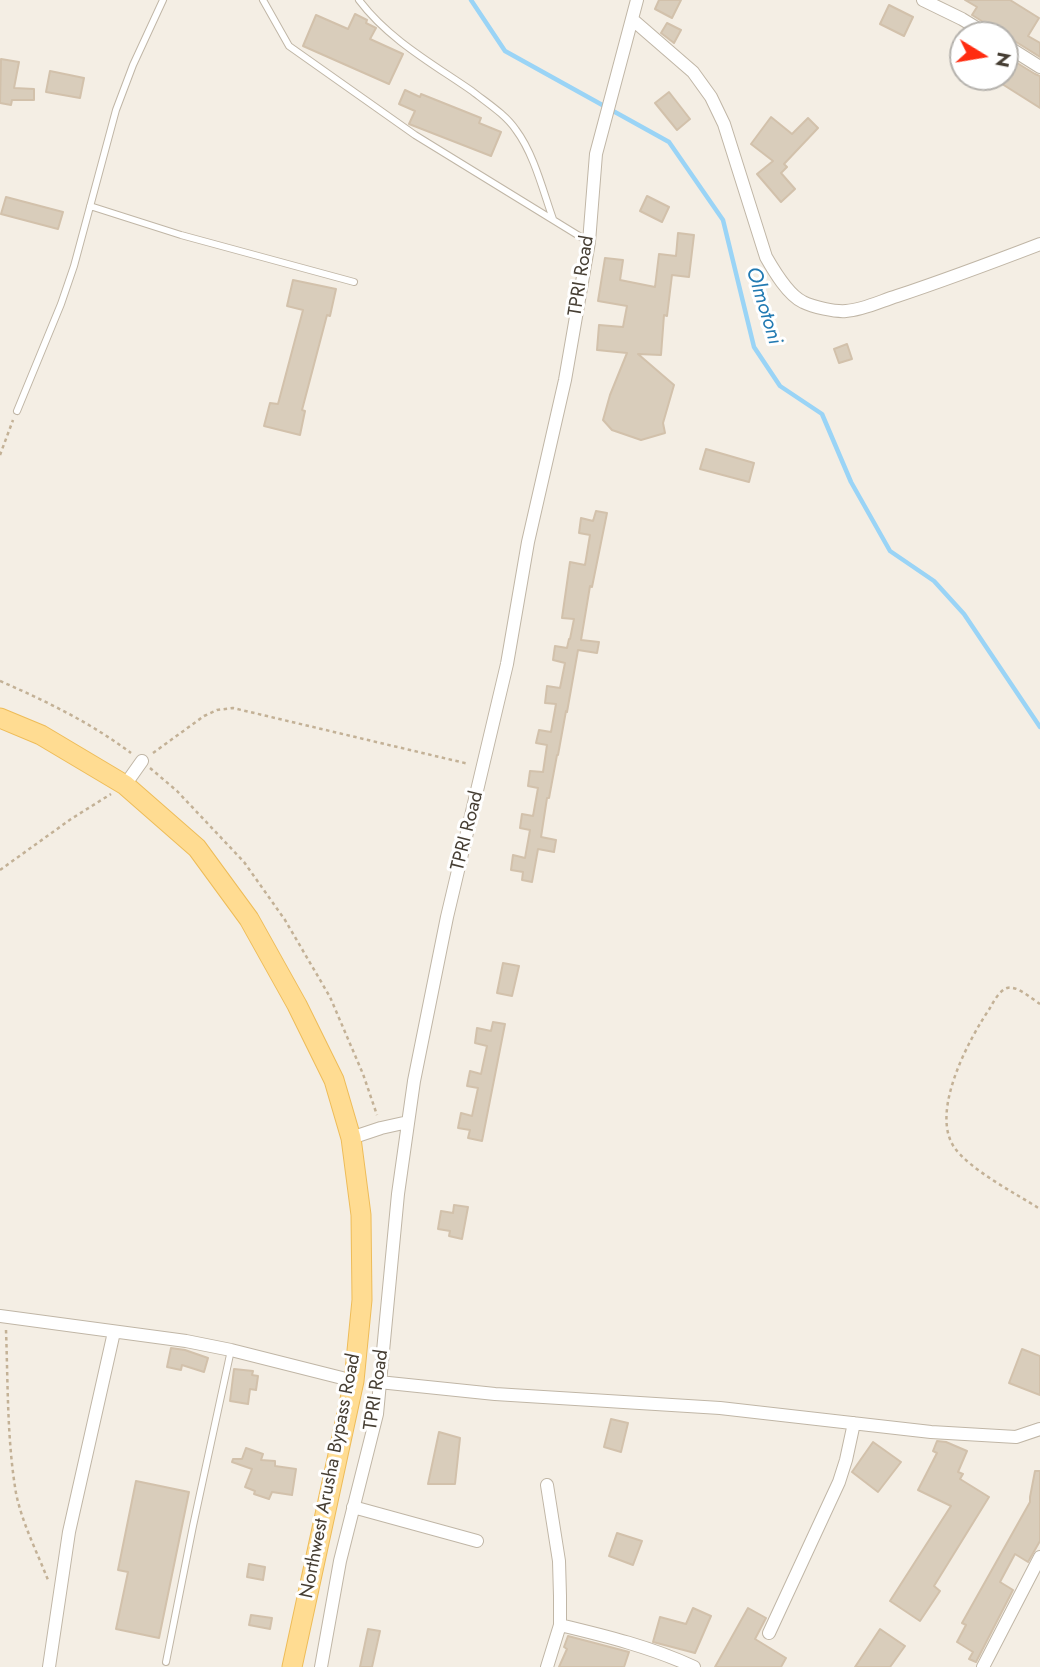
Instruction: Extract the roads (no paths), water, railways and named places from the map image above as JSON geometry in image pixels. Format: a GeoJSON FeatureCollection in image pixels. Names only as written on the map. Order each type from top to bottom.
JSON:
{"type":"FeatureCollection","features":[{"type":"Feature","properties":{"kind":"main road","name":"Northwest Arusha Bypass Road"},"geometry":{"type":"LineString","coordinates":[[0,718],[41,735],[125,785],[197,848],[249,919],[297,1005],[334,1080],[351,1138],[361,1215],[362,1300],[354,1381],[292,1667]]}},
{"type":"Feature","properties":{"kind":"street","name":"TPRI Road"},"geometry":{"type":"LineString","coordinates":[[321,1667],[340,1561],[377,1413],[398,1194],[414,1081],[447,917],[507,664],[528,542],[565,380],[589,242],[596,154],[637,0]]}},
{"type":"Feature","properties":{"kind":"street"},"geometry":{"type":"LineString","coordinates":[[923,0],[965,21]]}},
{"type":"Feature","properties":{"kind":"street"},"geometry":{"type":"LineString","coordinates":[[633,20],[693,72],[711,97],[724,124],[766,257],[776,274],[803,302],[846,312],[926,287],[1040,244]]}},
{"type":"Feature","properties":{"kind":"street"},"geometry":{"type":"LineString","coordinates":[[1019,53],[1040,66]]}},
{"type":"Feature","properties":{"kind":"street"},"geometry":{"type":"LineString","coordinates":[[125,785],[142,761]]}},
{"type":"Feature","properties":{"kind":"street"},"geometry":{"type":"LineString","coordinates":[[351,1138],[408,1122]]}},
{"type":"Feature","properties":{"kind":"street"},"geometry":{"type":"LineString","coordinates":[[3,1316],[186,1340],[354,1381]]}},
{"type":"Feature","properties":{"kind":"street"},"geometry":{"type":"LineString","coordinates":[[49,1667],[69,1532],[114,1332]]}},
{"type":"Feature","properties":{"kind":"street"},"geometry":{"type":"LineString","coordinates":[[379,1382],[495,1394],[720,1408],[931,1432],[1016,1437],[1040,1429]]}},
{"type":"Feature","properties":{"kind":"street"},"geometry":{"type":"LineString","coordinates":[[769,1633],[839,1482],[854,1423]]}},
{"type":"Feature","properties":{"kind":"street"},"geometry":{"type":"LineString","coordinates":[[547,1485],[559,1562],[560,1625],[547,1667]]}},
{"type":"Feature","properties":{"kind":"street"},"geometry":{"type":"LineString","coordinates":[[353,1507],[477,1541]]}},
{"type":"Feature","properties":{"kind":"street"},"geometry":{"type":"LineString","coordinates":[[984,1667],[1040,1557]]}},
{"type":"Feature","properties":{"kind":"street"},"geometry":{"type":"LineString","coordinates":[[560,1625],[637,1644],[694,1667]]}},
{"type":"Feature","properties":{"kind":"lane"},"geometry":{"type":"LineString","coordinates":[[16,411],[74,266],[116,110],[163,0]]}},
{"type":"Feature","properties":{"kind":"lane"},"geometry":{"type":"LineString","coordinates":[[263,0],[289,46],[415,135],[589,242]]}},
{"type":"Feature","properties":{"kind":"lane"},"geometry":{"type":"LineString","coordinates":[[359,0],[396,38],[492,106],[514,127],[526,143],[553,219]]}},
{"type":"Feature","properties":{"kind":"lane"},"geometry":{"type":"LineString","coordinates":[[90,206],[193,238],[354,282]]}},
{"type":"Feature","properties":{"kind":"lane"},"geometry":{"type":"LineString","coordinates":[[166,1661],[231,1350]]}},
{"type":"Feature","properties":{"kind":"waterway","name":"Olmotoni"},"geometry":{"type":"LineString","coordinates":[[471,0],[505,51],[669,142],[723,220],[754,347],[780,386],[822,414],[851,482],[890,551],[934,581],[964,614],[1040,727]]}}]}
